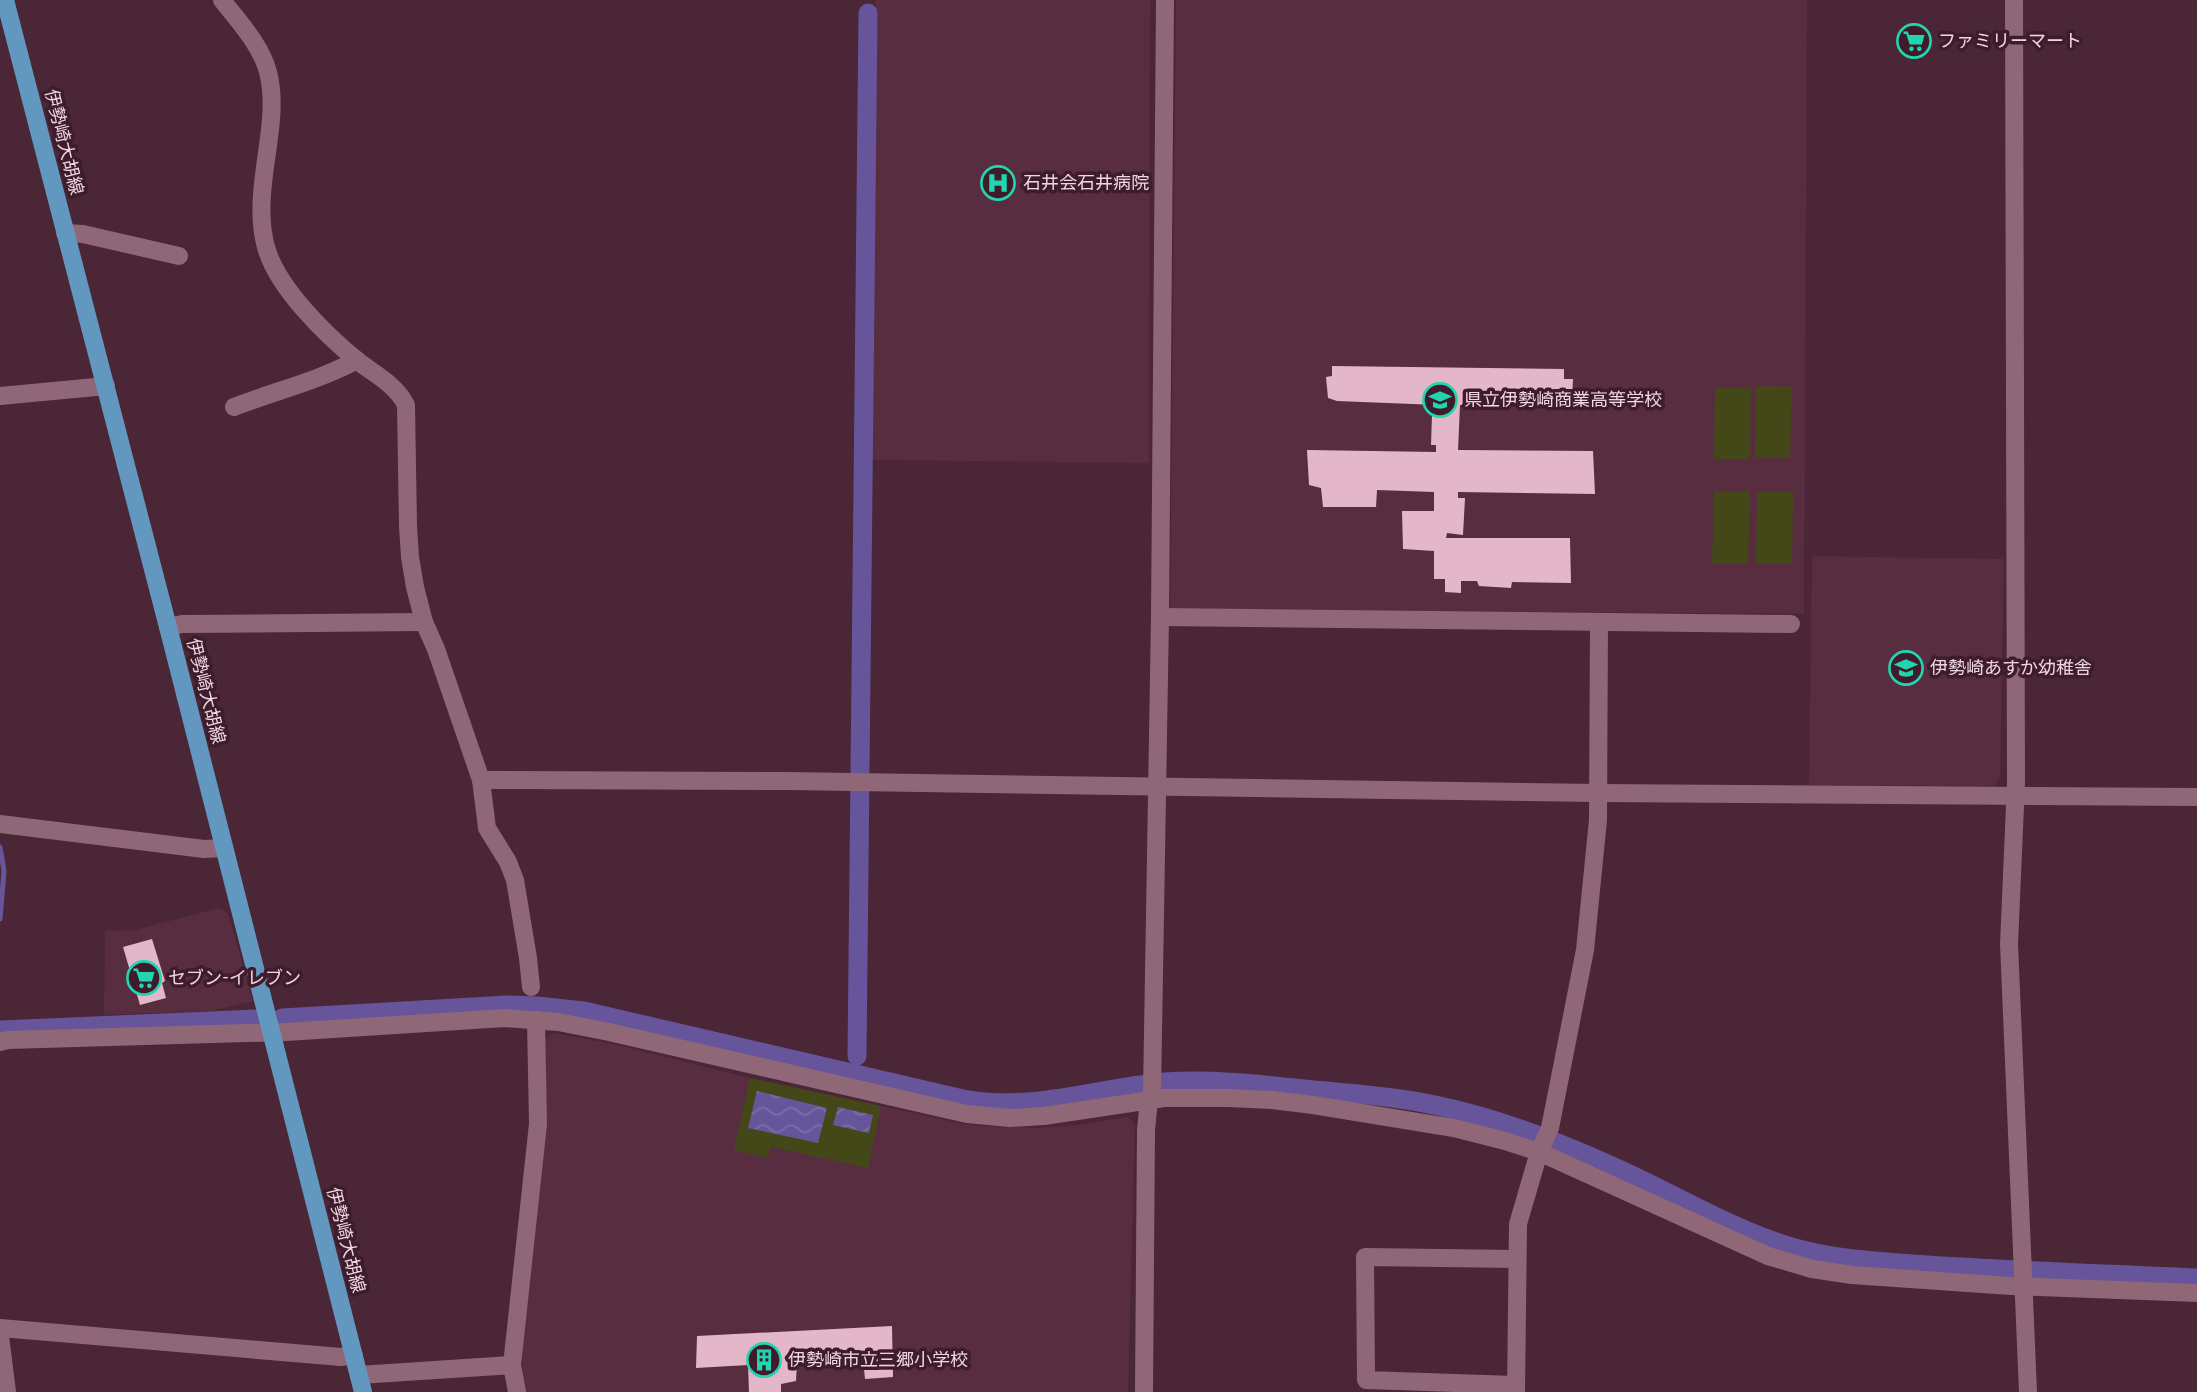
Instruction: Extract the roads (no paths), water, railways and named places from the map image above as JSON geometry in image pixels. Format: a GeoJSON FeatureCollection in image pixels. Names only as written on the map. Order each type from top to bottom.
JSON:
{"type":"FeatureCollection","features":[{"type":"Feature","properties":{"kind":"main road","name":"伊勢崎大胡線"},"geometry":{"type":"LineString","coordinates":[[5,0],[361,1383]]}},
{"type":"Feature","properties":{"kind":"street"},"geometry":{"type":"LineString","coordinates":[[222,0],[256,46],[268,72],[271,112],[261,190],[263,233],[271,261],[277,274],[328,333],[357,360],[396,389],[406,405],[410,557],[424,622],[481,779],[487,828],[508,862],[518,889],[531,987]]}},
{"type":"Feature","properties":{"kind":"street"},"geometry":{"type":"LineString","coordinates":[[1144,1392],[1146,1130],[1152,1072],[1160,617],[1165,0]]}},
{"type":"Feature","properties":{"kind":"street"},"geometry":{"type":"LineString","coordinates":[[2014,0],[2016,795],[2009,944],[2028,1392]]}},
{"type":"Feature","properties":{"kind":"street"},"geometry":{"type":"LineString","coordinates":[[65,233],[83,234],[178,256]]}},
{"type":"Feature","properties":{"kind":"street"},"geometry":{"type":"LineString","coordinates":[[234,407],[306,383],[357,360]]}},
{"type":"Feature","properties":{"kind":"street"},"geometry":{"type":"LineString","coordinates":[[0,396],[106,386]]}},
{"type":"Feature","properties":{"kind":"street"},"geometry":{"type":"LineString","coordinates":[[1160,617],[1791,624]]}},
{"type":"Feature","properties":{"kind":"street"},"geometry":{"type":"LineString","coordinates":[[168,628],[182,624],[424,622]]}},
{"type":"Feature","properties":{"kind":"street"},"geometry":{"type":"LineString","coordinates":[[1517,1259],[1365,1258],[1366,1380],[1516,1389],[1518,1224],[1539,1152],[1550,1128],[1585,950],[1598,820],[1599,622]]}},
{"type":"Feature","properties":{"kind":"street"},"geometry":{"type":"LineString","coordinates":[[481,779],[1598,793],[2197,797]]}},
{"type":"Feature","properties":{"kind":"street"},"geometry":{"type":"LineString","coordinates":[[0,824],[204,849],[224,848]]}},
{"type":"Feature","properties":{"kind":"street"},"geometry":{"type":"LineString","coordinates":[[0,1042],[505,1018],[558,1022],[609,1032],[967,1115],[1010,1118],[1044,1116],[1150,1096],[1228,1098],[1313,1105],[1454,1128],[1539,1152],[1768,1256],[1812,1269],[1852,1275],[2024,1286],[2197,1293]]}},
{"type":"Feature","properties":{"kind":"street"},"geometry":{"type":"LineString","coordinates":[[517,1392],[512,1366],[538,1124],[536,1020]]}},
{"type":"Feature","properties":{"kind":"street"},"geometry":{"type":"LineString","coordinates":[[0,1328],[341,1357],[354,1355]]}},
{"type":"Feature","properties":{"kind":"street"},"geometry":{"type":"LineString","coordinates":[[0,1336],[7,1392]]}},
{"type":"Feature","properties":{"kind":"street"},"geometry":{"type":"LineString","coordinates":[[361,1383],[512,1366]]}},
{"type":"Feature","properties":{"kind":"water"},"geometry":{"type":"Polygon","coordinates":[[[757,1091],[827,1108],[818,1143],[748,1128],[757,1091]]]}},
{"type":"Feature","properties":{"kind":"water"},"geometry":{"type":"Polygon","coordinates":[[[838,1107],[873,1115],[869,1133],[833,1125],[838,1107]]]}},
{"type":"Feature","properties":{"kind":"waterway"},"geometry":{"type":"LineString","coordinates":[[857,1056],[868,13]]}},
{"type":"Feature","properties":{"kind":"waterway"},"geometry":{"type":"LineString","coordinates":[[0,847],[4,871],[0,919]]}},
{"type":"Feature","properties":{"kind":"waterway"},"geometry":{"type":"LineString","coordinates":[[282,1018],[507,1005],[584,1011],[963,1099],[989,1102],[1040,1101],[1182,1081],[1252,1084],[1393,1098],[1456,1110],[1546,1138],[1634,1176],[1746,1230],[1804,1250],[1843,1258],[1902,1263],[2197,1278]]}},
{"type":"Feature","properties":{"kind":"waterway"},"geometry":{"type":"LineString","coordinates":[[0,1030],[259,1019]]}},
{"type":"Feature","properties":{"kind":"place","name":"ファミリーマート"},"geometry":{"type":"Point","coordinates":[1914,41]}},
{"type":"Feature","properties":{"kind":"place","name":"石井会石井病院"},"geometry":{"type":"Point","coordinates":[998,183]}},
{"type":"Feature","properties":{"kind":"place","name":"県立伊勢崎商業高等学校"},"geometry":{"type":"Point","coordinates":[1440,400]}},
{"type":"Feature","properties":{"kind":"place","name":"伊勢崎あすか幼稚舎"},"geometry":{"type":"Point","coordinates":[1906,668]}},
{"type":"Feature","properties":{"kind":"place","name":"セブン-イレブン"},"geometry":{"type":"Point","coordinates":[144,978]}},
{"type":"Feature","properties":{"kind":"place","name":"伊勢崎市立三郷小学校"},"geometry":{"type":"Point","coordinates":[764,1360]}}]}
